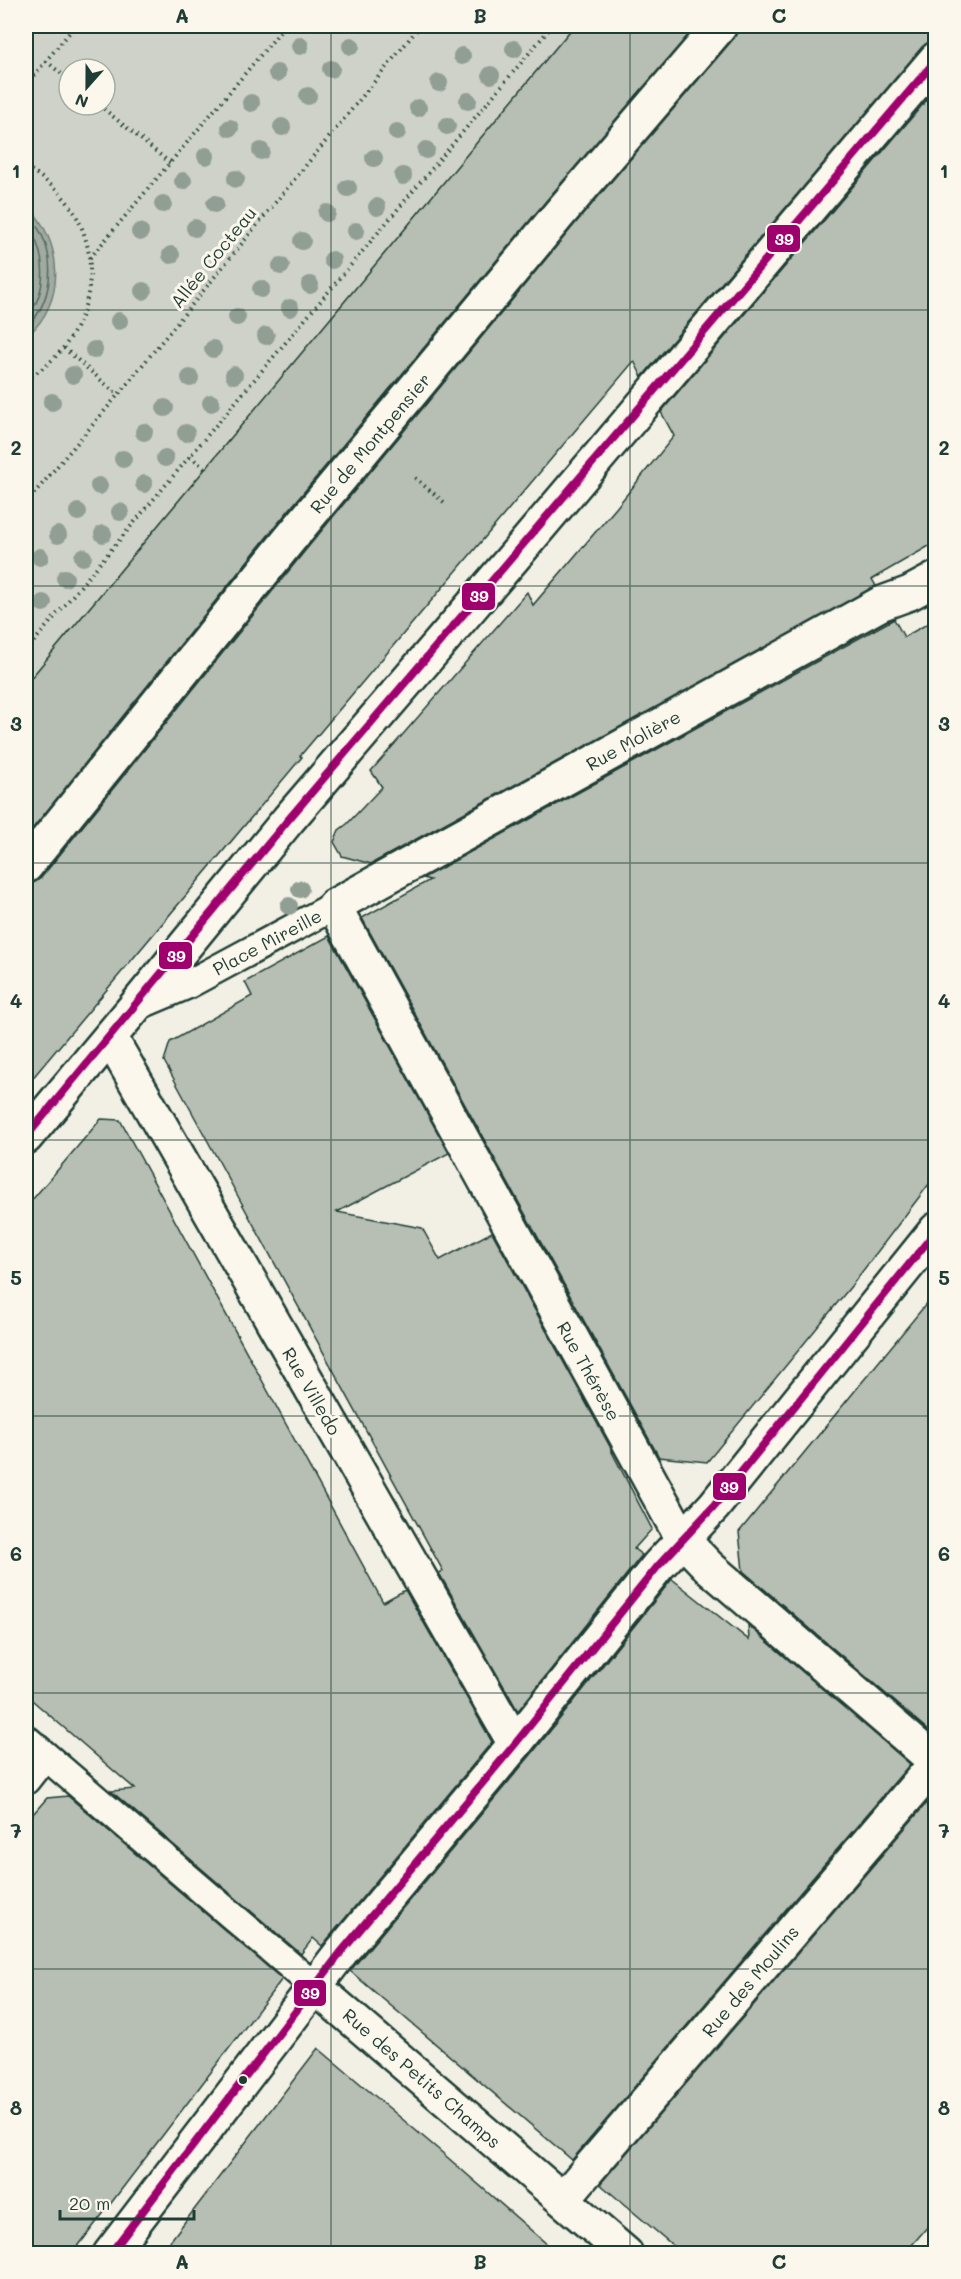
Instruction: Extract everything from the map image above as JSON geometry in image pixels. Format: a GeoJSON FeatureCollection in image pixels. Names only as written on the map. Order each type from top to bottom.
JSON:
{"type":"FeatureCollection","features":[{"type":"Feature","properties":{"kind":"street","name":"Rue de Montpensier"},"geometry":{"type":"LineString","coordinates":[[26,866],[289,540],[560,213],[720,26]]}},
{"type":"Feature","properties":{"kind":"street"},"geometry":{"type":"LineString","coordinates":[[26,1137],[288,820],[936,59]]}},
{"type":"Feature","properties":{"kind":"street","name":"Rue Molière"},"geometry":{"type":"LineString","coordinates":[[334,906],[880,604],[936,579]]}},
{"type":"Feature","properties":{"kind":"street","name":"Place Mireille"},"geometry":{"type":"LineString","coordinates":[[134,1008],[187,984],[334,906]]}},
{"type":"Feature","properties":{"kind":"street","name":"Rue Thérèse"},"geometry":{"type":"LineString","coordinates":[[334,906],[683,1540],[736,1590],[936,1763]]}},
{"type":"Feature","properties":{"kind":"street","name":"Rue Villedo"},"geometry":{"type":"LineString","coordinates":[[110,1037],[515,1744]]}},
{"type":"Feature","properties":{"kind":"street"},"geometry":{"type":"LineString","coordinates":[[110,2253],[342,1951],[515,1744],[658,1566],[714,1506],[936,1230]]}},
{"type":"Feature","properties":{"kind":"street"},"geometry":{"type":"LineString","coordinates":[[26,1780],[35,1748]]}},
{"type":"Feature","properties":{"kind":"street","name":"Rue des Petits Champs"},"geometry":{"type":"LineString","coordinates":[[35,1748],[626,2253]]}},
{"type":"Feature","properties":{"kind":"street","name":"Rue des Moulins"},"geometry":{"type":"LineString","coordinates":[[563,2199],[936,1763]]}},
{"type":"Feature","properties":{"kind":"path"},"geometry":{"type":"LineString","coordinates":[[26,85],[75,26]]}},
{"type":"Feature","properties":{"kind":"path"},"geometry":{"type":"LineString","coordinates":[[90,258],[285,26]]}},
{"type":"Feature","properties":{"kind":"path","name":"Allée Cocteau"},"geometry":{"type":"LineString","coordinates":[[26,503],[118,395],[420,26]]}},
{"type":"Feature","properties":{"kind":"path"},"geometry":{"type":"LineString","coordinates":[[26,651],[552,26]]}},
{"type":"Feature","properties":{"kind":"path"},"geometry":{"type":"LineString","coordinates":[[46,61],[57,70]]}},
{"type":"Feature","properties":{"kind":"path"},"geometry":{"type":"LineString","coordinates":[[114,117],[170,163]]}},
{"type":"Feature","properties":{"kind":"path"},"geometry":{"type":"LineString","coordinates":[[26,167],[50,184],[68,204],[83,232],[90,258],[88,296],[80,322],[64,348],[39,372],[26,379]]}},
{"type":"Feature","properties":{"kind":"path"},"geometry":{"type":"LineString","coordinates":[[64,348],[118,395]]}},
{"type":"Feature","properties":{"kind":"path"},"geometry":{"type":"LineString","coordinates":[[190,456],[205,469]]}},
{"type":"Feature","properties":{"kind":"path"},"geometry":{"type":"LineString","coordinates":[[415,478],[445,503]]}},
{"type":"Feature","properties":{"kind":"shaded area"},"geometry":{"type":"Polygon","coordinates":[[[26,26],[574,26],[26,684],[26,26]]]}},
{"type":"Feature","properties":{"kind":"water"},"geometry":{"type":"Polygon","coordinates":[[[26,204],[48,235],[56,271],[49,307],[40,323],[26,337],[26,204]]]}},
{"type":"Feature","properties":{"kind":"building"},"geometry":{"type":"Polygon","coordinates":[[[574,26],[696,26],[546,201],[274,528],[26,837],[26,684],[574,26]]]}},
{"type":"Feature","properties":{"kind":"building"},"geometry":{"type":"Polygon","coordinates":[[[738,26],[936,26],[936,41],[929,42],[922,47],[642,377],[634,361],[300,756],[302,757],[26,1086],[26,884],[41,878],[304,552],[574,225],[734,38],[738,26]]]}},
{"type":"Feature","properties":{"kind":"building"},"geometry":{"type":"Polygon","coordinates":[[[936,89],[936,542],[872,579],[876,586],[371,864],[342,856],[334,842],[339,830],[382,787],[371,771],[527,592],[533,605],[616,508],[674,436],[661,412],[936,89]]]}},
{"type":"Feature","properties":{"kind":"building"},"geometry":{"type":"Polygon","coordinates":[[[894,619],[904,637],[936,619],[936,1175],[852,1285],[707,1462],[659,1457],[362,918],[430,880],[423,878],[894,619]]]}},
{"type":"Feature","properties":{"kind":"building"},"geometry":{"type":"Polygon","coordinates":[[[329,936],[449,1153],[337,1212],[422,1228],[440,1260],[492,1232],[613,1452],[652,1529],[634,1549],[642,1555],[518,1711],[439,1573],[443,1571],[164,1061],[170,1042],[252,996],[245,982],[329,936]]]}},
{"type":"Feature","properties":{"kind":"building"},"geometry":{"type":"Polygon","coordinates":[[[101,1119],[120,1120],[383,1602],[405,1590],[492,1742],[322,1946],[313,1938],[301,1954],[111,1791],[135,1789],[26,1695],[26,1207],[101,1119]]]}},
{"type":"Feature","properties":{"kind":"building"},"geometry":{"type":"Polygon","coordinates":[[[936,1292],[936,1737],[743,1571],[739,1532],[936,1292]]]}},
{"type":"Feature","properties":{"kind":"building"},"geometry":{"type":"Polygon","coordinates":[[[672,1579],[749,1640],[748,1625],[910,1764],[572,2160],[350,1971],[530,1756],[672,1579]]]}},
{"type":"Feature","properties":{"kind":"building"},"geometry":{"type":"Polygon","coordinates":[[[936,1792],[936,2217],[905,2253],[682,2253],[600,2184],[936,1792]]]}},
{"type":"Feature","properties":{"kind":"building"},"geometry":{"type":"Polygon","coordinates":[[[68,1796],[282,1979],[73,2253],[26,2253],[26,1822],[47,1798],[68,1796]]]}},
{"type":"Feature","properties":{"kind":"building"},"geometry":{"type":"Polygon","coordinates":[[[318,2048],[439,2150],[557,2253],[161,2253],[318,2048]]]}},
{"type":"Feature","properties":{"kind":"transit line","name":"39"},"geometry":{"type":"LineString","coordinates":[[26,1137],[288,820],[936,60]]}},
{"type":"Feature","properties":{"kind":"transit line","name":"39"},"geometry":{"type":"LineString","coordinates":[[110,2254],[342,1951],[515,1744],[658,1566],[714,1506],[936,1231]]}}]}
